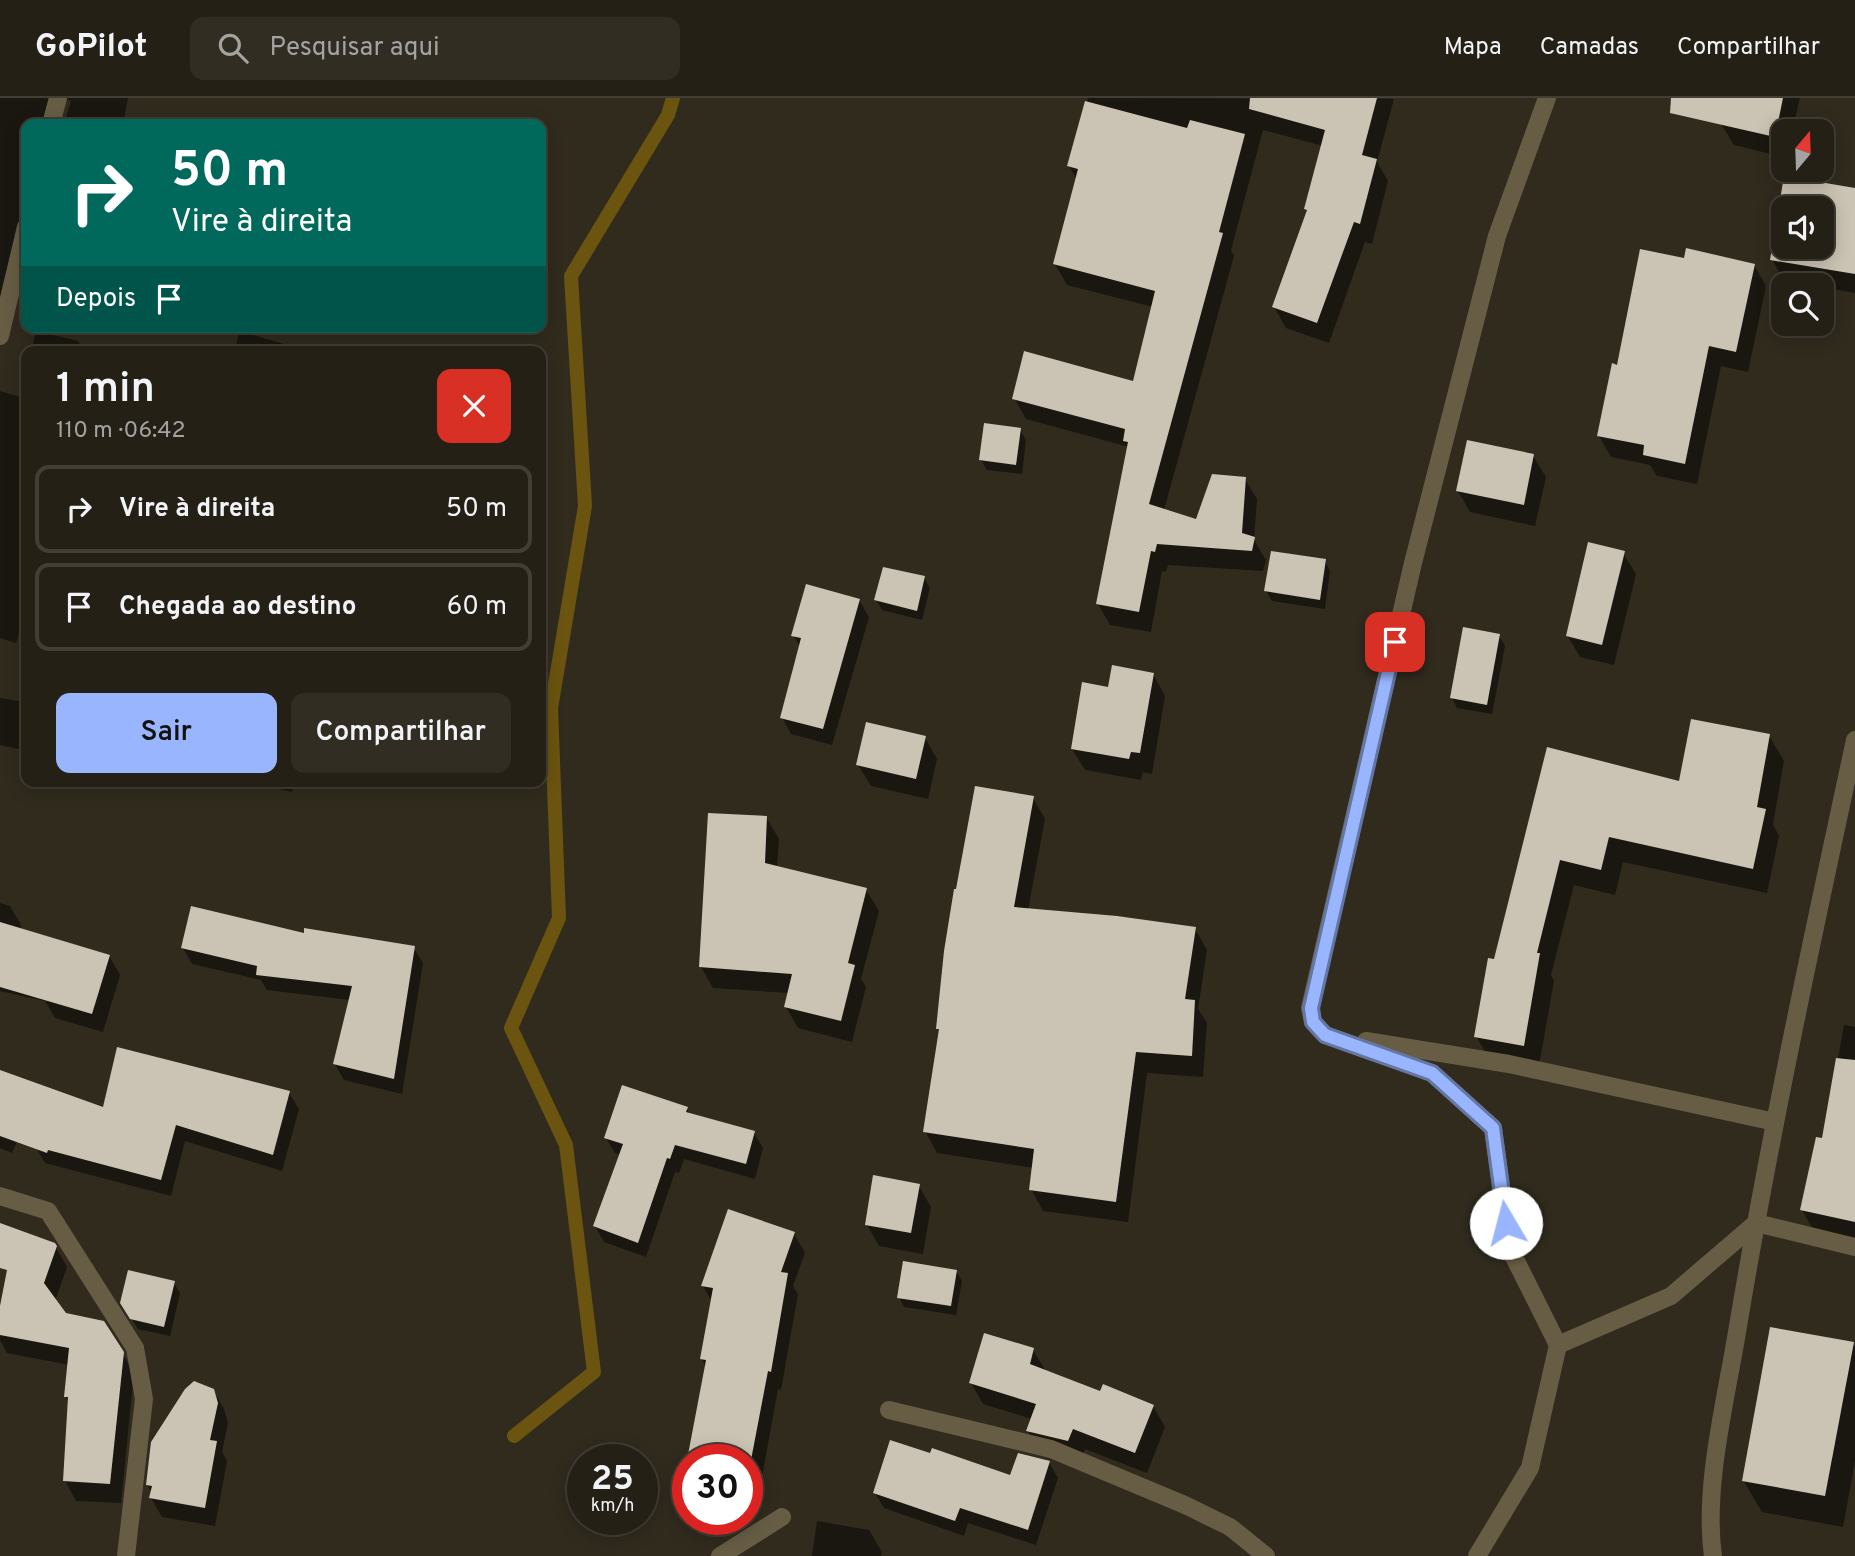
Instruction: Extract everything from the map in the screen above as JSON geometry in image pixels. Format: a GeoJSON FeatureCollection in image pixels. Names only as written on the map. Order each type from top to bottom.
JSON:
{"type":"FeatureCollection","features":[{"type":"Feature","properties":{"kind":"street"},"geometry":{"type":"LineString","coordinates":[[52,119],[58,98]]}},
{"type":"Feature","properties":{"kind":"street"},"geometry":{"type":"LineString","coordinates":[[1477,1556],[1530,1468],[1558,1345],[1509,1247],[1493,1128],[1432,1073],[1325,1035],[1313,1022],[1311,1008],[1413,563],[1497,236],[1547,98]]}},
{"type":"Feature","properties":{"kind":"street"},"geometry":{"type":"LineString","coordinates":[[0,336],[21,248]]}},
{"type":"Feature","properties":{"kind":"street"},"geometry":{"type":"LineString","coordinates":[[1713,1556],[1710,1533],[1715,1464],[1756,1223],[1855,740]]}},
{"type":"Feature","properties":{"kind":"street"},"geometry":{"type":"LineString","coordinates":[[1325,1035],[1509,1064],[1775,1122]]}},
{"type":"Feature","properties":{"kind":"street"},"geometry":{"type":"LineString","coordinates":[[0,1196],[48,1211],[135,1348],[144,1399],[126,1556]]}},
{"type":"Feature","properties":{"kind":"street"},"geometry":{"type":"LineString","coordinates":[[1558,1345],[1671,1296],[1756,1223]]}},
{"type":"Feature","properties":{"kind":"street"},"geometry":{"type":"LineString","coordinates":[[1756,1223],[1855,1247]]}},
{"type":"Feature","properties":{"kind":"street"},"geometry":{"type":"LineString","coordinates":[[890,1410],[1051,1450],[1185,1505],[1230,1527],[1266,1556]]}},
{"type":"Feature","properties":{"kind":"street"},"geometry":{"type":"LineString","coordinates":[[720,1556],[782,1517]]}},
{"type":"Feature","properties":{"kind":"building"},"geometry":{"type":"Polygon","coordinates":[[[1250,98],[1377,98],[1362,155],[1377,159],[1360,224],[1354,222],[1317,323],[1272,307],[1307,210],[1304,209],[1325,130],[1249,109],[1250,98]]]}},
{"type":"Feature","properties":{"kind":"building"},"geometry":{"type":"Polygon","coordinates":[[[1671,98],[1783,98],[1779,119],[1771,119],[1771,136],[1670,113],[1671,98]]]}},
{"type":"Feature","properties":{"kind":"building"},"geometry":{"type":"Polygon","coordinates":[[[1085,101],[1187,128],[1190,120],[1245,134],[1219,232],[1223,233],[1149,504],[1196,519],[1212,474],[1246,477],[1242,533],[1255,537],[1252,551],[1157,544],[1155,552],[1151,551],[1139,612],[1096,604],[1128,442],[1123,441],[1125,429],[1012,399],[1024,351],[1133,381],[1155,291],[1053,264],[1078,169],[1067,166],[1085,101]]]}},
{"type":"Feature","properties":{"kind":"building"},"geometry":{"type":"Polygon","coordinates":[[[1783,182],[1820,182],[1855,188],[1855,274],[1770,260],[1771,254],[1771,259],[1834,259],[1834,196],[1781,196],[1783,182]]]}},
{"type":"Feature","properties":{"kind":"building"},"geometry":{"type":"Polygon","coordinates":[[[1686,248],[1755,264],[1736,352],[1709,346],[1685,464],[1643,455],[1644,445],[1597,436],[1612,363],[1617,365],[1640,249],[1684,258],[1686,248]]]}},
{"type":"Feature","properties":{"kind":"building"},"geometry":{"type":"Polygon","coordinates":[[[984,423],[1021,428],[1016,465],[979,460],[984,423]]]}},
{"type":"Feature","properties":{"kind":"building"},"geometry":{"type":"Polygon","coordinates":[[[1467,440],[1534,454],[1524,505],[1456,491],[1467,440]]]}},
{"type":"Feature","properties":{"kind":"building"},"geometry":{"type":"Polygon","coordinates":[[[1588,542],[1625,551],[1602,645],[1566,636],[1588,542]]]}},
{"type":"Feature","properties":{"kind":"building"},"geometry":{"type":"Polygon","coordinates":[[[1271,551],[1326,559],[1320,600],[1264,591],[1271,551]]]}},
{"type":"Feature","properties":{"kind":"building"},"geometry":{"type":"Polygon","coordinates":[[[883,567],[925,576],[917,611],[874,600],[883,567]]]}},
{"type":"Feature","properties":{"kind":"building"},"geometry":{"type":"Polygon","coordinates":[[[806,584],[860,599],[823,729],[780,718],[801,638],[791,636],[806,584]]]}},
{"type":"Feature","properties":{"kind":"building"},"geometry":{"type":"Polygon","coordinates":[[[1463,627],[1500,634],[1487,705],[1450,698],[1463,627]]]}},
{"type":"Feature","properties":{"kind":"building"},"geometry":{"type":"Polygon","coordinates":[[[1112,665],[1154,673],[1140,753],[1131,752],[1129,759],[1071,749],[1082,682],[1108,687],[1112,665]]]}},
{"type":"Feature","properties":{"kind":"building"},"geometry":{"type":"Polygon","coordinates":[[[1691,719],[1770,734],[1757,807],[1766,809],[1753,869],[1609,837],[1601,870],[1560,860],[1537,953],[1540,953],[1524,1046],[1474,1037],[1488,958],[1494,959],[1547,747],[1679,781],[1691,719]]]}},
{"type":"Feature","properties":{"kind":"building"},"geometry":{"type":"Polygon","coordinates":[[[866,722],[926,736],[916,779],[856,765],[866,722]]]}},
{"type":"Feature","properties":{"kind":"building"},"geometry":{"type":"Polygon","coordinates":[[[975,786],[1034,796],[1014,907],[1117,916],[1196,927],[1185,999],[1195,1000],[1192,1056],[1136,1052],[1116,1202],[1029,1190],[1034,1149],[923,1132],[939,1029],[936,1029],[944,951],[975,786]]]}},
{"type":"Feature","properties":{"kind":"building"},"geometry":{"type":"Polygon","coordinates":[[[708,813],[767,816],[765,863],[867,888],[848,963],[855,965],[841,1021],[784,1007],[792,974],[699,967],[708,813]]]}},
{"type":"Feature","properties":{"kind":"building"},"geometry":{"type":"Polygon","coordinates":[[[191,906],[304,933],[304,928],[415,946],[394,1079],[333,1064],[352,986],[256,975],[257,966],[181,948],[191,906]]]}},
{"type":"Feature","properties":{"kind":"building"},"geometry":{"type":"Polygon","coordinates":[[[0,922],[110,955],[92,1014],[0,987],[0,922]]]}},
{"type":"Feature","properties":{"kind":"building"},"geometry":{"type":"Polygon","coordinates":[[[117,1047],[290,1091],[273,1155],[176,1125],[161,1180],[48,1150],[47,1153],[0,1136],[0,1070],[103,1107],[117,1047]]]}},
{"type":"Feature","properties":{"kind":"building"},"geometry":{"type":"Polygon","coordinates":[[[1836,1058],[1855,1060],[1855,1222],[1800,1210],[1816,1137],[1822,1138],[1836,1058]]]}},
{"type":"Feature","properties":{"kind":"building"},"geometry":{"type":"Polygon","coordinates":[[[622,1085],[688,1107],[686,1112],[755,1131],[746,1164],[675,1145],[670,1159],[667,1158],[638,1243],[593,1226],[623,1144],[604,1138],[622,1085]]]}},
{"type":"Feature","properties":{"kind":"building"},"geometry":{"type":"Polygon","coordinates":[[[873,1175],[920,1184],[911,1233],[865,1225],[873,1175]]]}},
{"type":"Feature","properties":{"kind":"building"},"geometry":{"type":"Polygon","coordinates":[[[728,1209],[795,1232],[781,1272],[788,1273],[771,1372],[768,1371],[754,1444],[690,1444],[706,1360],[700,1359],[713,1288],[701,1286],[728,1209]]]}},
{"type":"Feature","properties":{"kind":"building"},"geometry":{"type":"Polygon","coordinates":[[[0,1223],[55,1243],[57,1246],[44,1283],[66,1313],[104,1321],[124,1352],[110,1484],[63,1481],[68,1397],[64,1397],[69,1348],[0,1335],[0,1306],[7,1270],[0,1268],[0,1223]]]}},
{"type":"Feature","properties":{"kind":"building"},"geometry":{"type":"Polygon","coordinates":[[[903,1261],[957,1270],[951,1306],[897,1298],[903,1261]]]}},
{"type":"Feature","properties":{"kind":"building"},"geometry":{"type":"Polygon","coordinates":[[[128,1270],[175,1281],[164,1327],[130,1319],[120,1303],[128,1270]]]}},
{"type":"Feature","properties":{"kind":"building"},"geometry":{"type":"Polygon","coordinates":[[[1770,1327],[1854,1342],[1825,1496],[1742,1481],[1770,1327]]]}},
{"type":"Feature","properties":{"kind":"building"},"geometry":{"type":"Polygon","coordinates":[[[984,1333],[1034,1348],[1030,1364],[1100,1391],[1103,1384],[1154,1405],[1135,1453],[1073,1429],[1068,1441],[1026,1431],[1036,1404],[969,1383],[984,1333]]]}},
{"type":"Feature","properties":{"kind":"building"},"geometry":{"type":"Polygon","coordinates":[[[194,1381],[214,1389],[218,1403],[210,1440],[217,1441],[205,1508],[149,1498],[152,1486],[146,1485],[151,1442],[185,1389],[194,1381]]]}},
{"type":"Feature","properties":{"kind":"building"},"geometry":{"type":"Polygon","coordinates":[[[890,1440],[930,1453],[932,1448],[1010,1475],[1018,1453],[1050,1461],[1028,1530],[960,1508],[955,1521],[873,1493],[890,1440]]]}},
{"type":"Feature","properties":{"kind":"waterway"},"geometry":{"type":"LineString","coordinates":[[514,1436],[594,1372],[566,1145],[511,1028],[559,918],[551,708],[585,506],[571,276],[668,115],[673,98]]}},
{"type":"Feature","properties":{"kind":"route"},"geometry":{"type":"LineString","coordinates":[[1395,642],[1311,1008],[1313,1022],[1325,1035],[1432,1073],[1493,1128],[1506,1223]]}}]}
